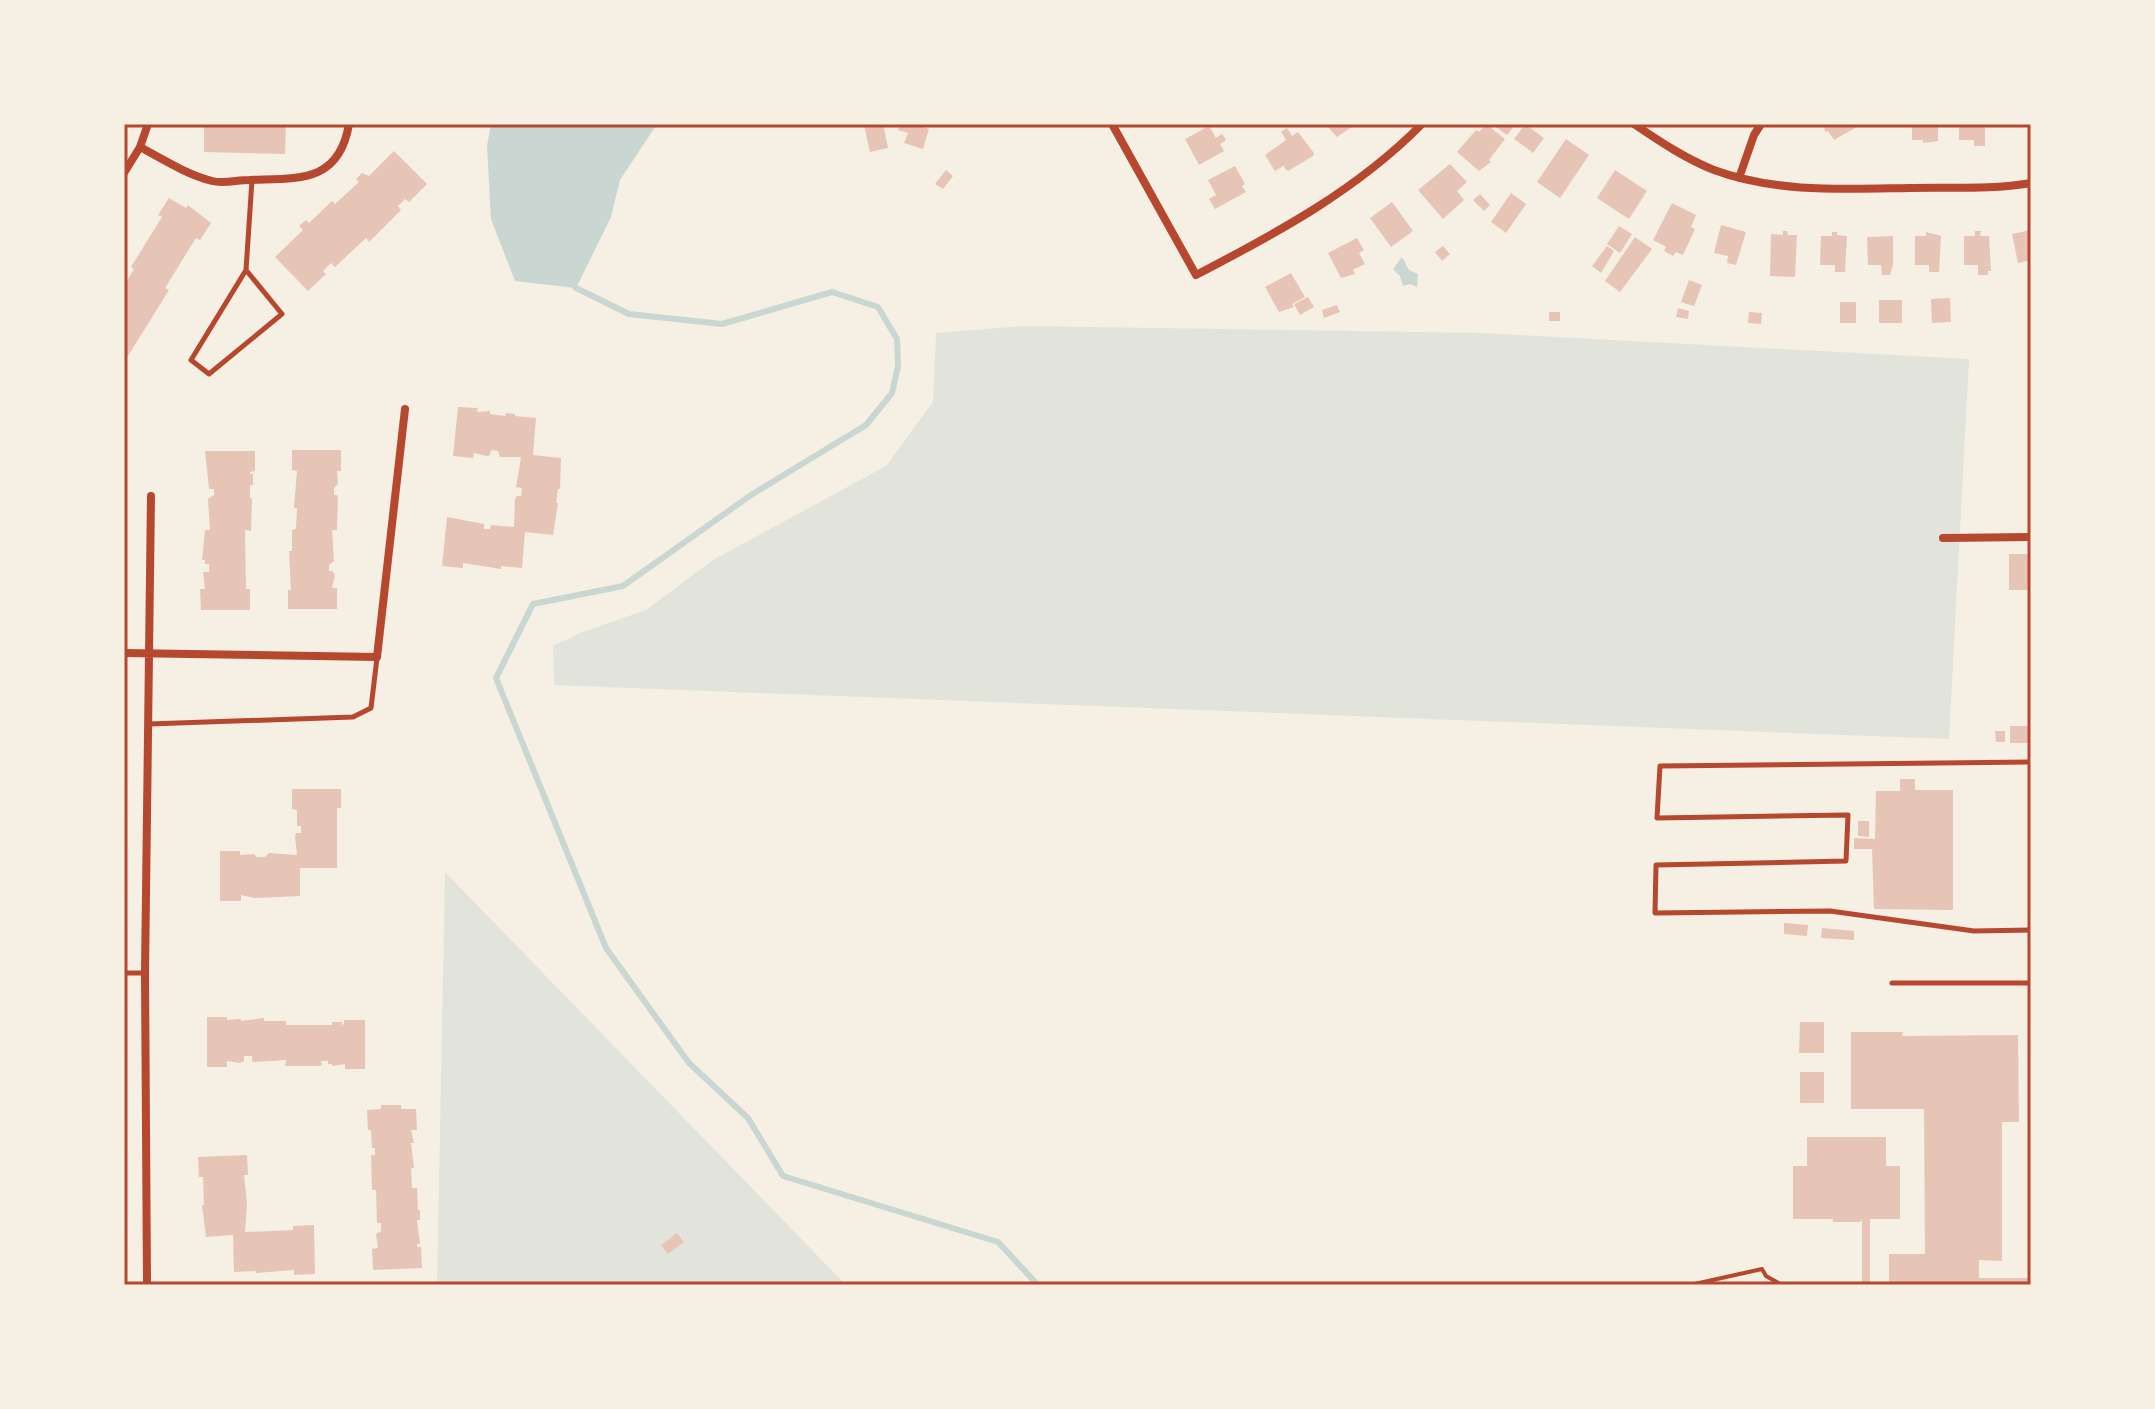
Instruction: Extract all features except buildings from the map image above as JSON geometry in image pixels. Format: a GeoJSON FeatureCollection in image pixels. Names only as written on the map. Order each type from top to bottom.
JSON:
{"type":"FeatureCollection","features":[{"type":"Feature","properties":{"kind":"street"},"geometry":{"type":"LineString","coordinates":[[124,173],[140,147],[148,124]]}},
{"type":"Feature","properties":{"kind":"street"},"geometry":{"type":"LineString","coordinates":[[140,147],[187,173],[217,182],[283,180],[314,175],[327,168],[347,137],[349,124]]}},
{"type":"Feature","properties":{"kind":"street"},"geometry":{"type":"LineString","coordinates":[[1125,124],[1114,127],[1196,275],[1253,245],[1356,183],[1422,124]]}},
{"type":"Feature","properties":{"kind":"street"},"geometry":{"type":"LineString","coordinates":[[1634,124],[1686,157],[1712,169],[1766,185],[2002,188],[2031,183]]}},
{"type":"Feature","properties":{"kind":"street"},"geometry":{"type":"LineString","coordinates":[[1739,178],[1761,124]]}},
{"type":"Feature","properties":{"kind":"street"},"geometry":{"type":"LineString","coordinates":[[124,653],[377,657],[405,409]]}},
{"type":"Feature","properties":{"kind":"street"},"geometry":{"type":"LineString","coordinates":[[147,1285],[145,973],[151,496]]}},
{"type":"Feature","properties":{"kind":"street"},"geometry":{"type":"LineString","coordinates":[[1943,538],[2031,537]]}},
{"type":"Feature","properties":{"kind":"lane"},"geometry":{"type":"LineString","coordinates":[[246,270],[282,314],[209,374],[191,360],[246,270],[252,180]]}},
{"type":"Feature","properties":{"kind":"lane"},"geometry":{"type":"LineString","coordinates":[[149,724],[353,717],[371,708],[377,657]]}},
{"type":"Feature","properties":{"kind":"lane"},"geometry":{"type":"LineString","coordinates":[[2031,762],[1660,766],[1657,818],[1848,815],[1846,861],[1656,865],[1655,913],[1830,911],[1974,931],[2031,930]]}},
{"type":"Feature","properties":{"kind":"lane"},"geometry":{"type":"LineString","coordinates":[[124,973],[145,973]]}},
{"type":"Feature","properties":{"kind":"lane"},"geometry":{"type":"LineString","coordinates":[[1892,983],[2031,983]]}},
{"type":"Feature","properties":{"kind":"path"},"geometry":{"type":"LineString","coordinates":[[1690,1285],[1762,1269],[1766,1276],[1782,1285]]}},
{"type":"Feature","properties":{"kind":"shaded area"},"geometry":{"type":"Polygon","coordinates":[[[491,124],[657,124],[620,180],[611,217],[576,288],[515,281],[491,219],[487,146],[491,124]]]}},
{"type":"Feature","properties":{"kind":"shaded area"},"geometry":{"type":"Polygon","coordinates":[[[1402,257],[1409,270],[1418,274],[1417,287],[1410,284],[1403,286],[1400,276],[1393,269],[1402,257]]]}},
{"type":"Feature","properties":{"kind":"shaded area"},"geometry":{"type":"Polygon","coordinates":[[[1023,326],[1483,333],[1969,359],[1949,739],[554,685],[553,646],[646,610],[713,560],[886,466],[933,402],[936,333],[1023,326]]]}},
{"type":"Feature","properties":{"kind":"shaded area"},"geometry":{"type":"Polygon","coordinates":[[[445,872],[846,1285],[437,1285],[445,872]]]}},
{"type":"Feature","properties":{"kind":"waterway"},"geometry":{"type":"LineString","coordinates":[[571,282],[576,288],[629,314],[722,324],[832,292],[878,307],[897,339],[898,366],[892,393],[866,425],[751,495],[623,586],[533,604],[496,678],[606,948],[689,1063],[748,1118],[783,1176],[998,1242],[1038,1285]]}}]}
